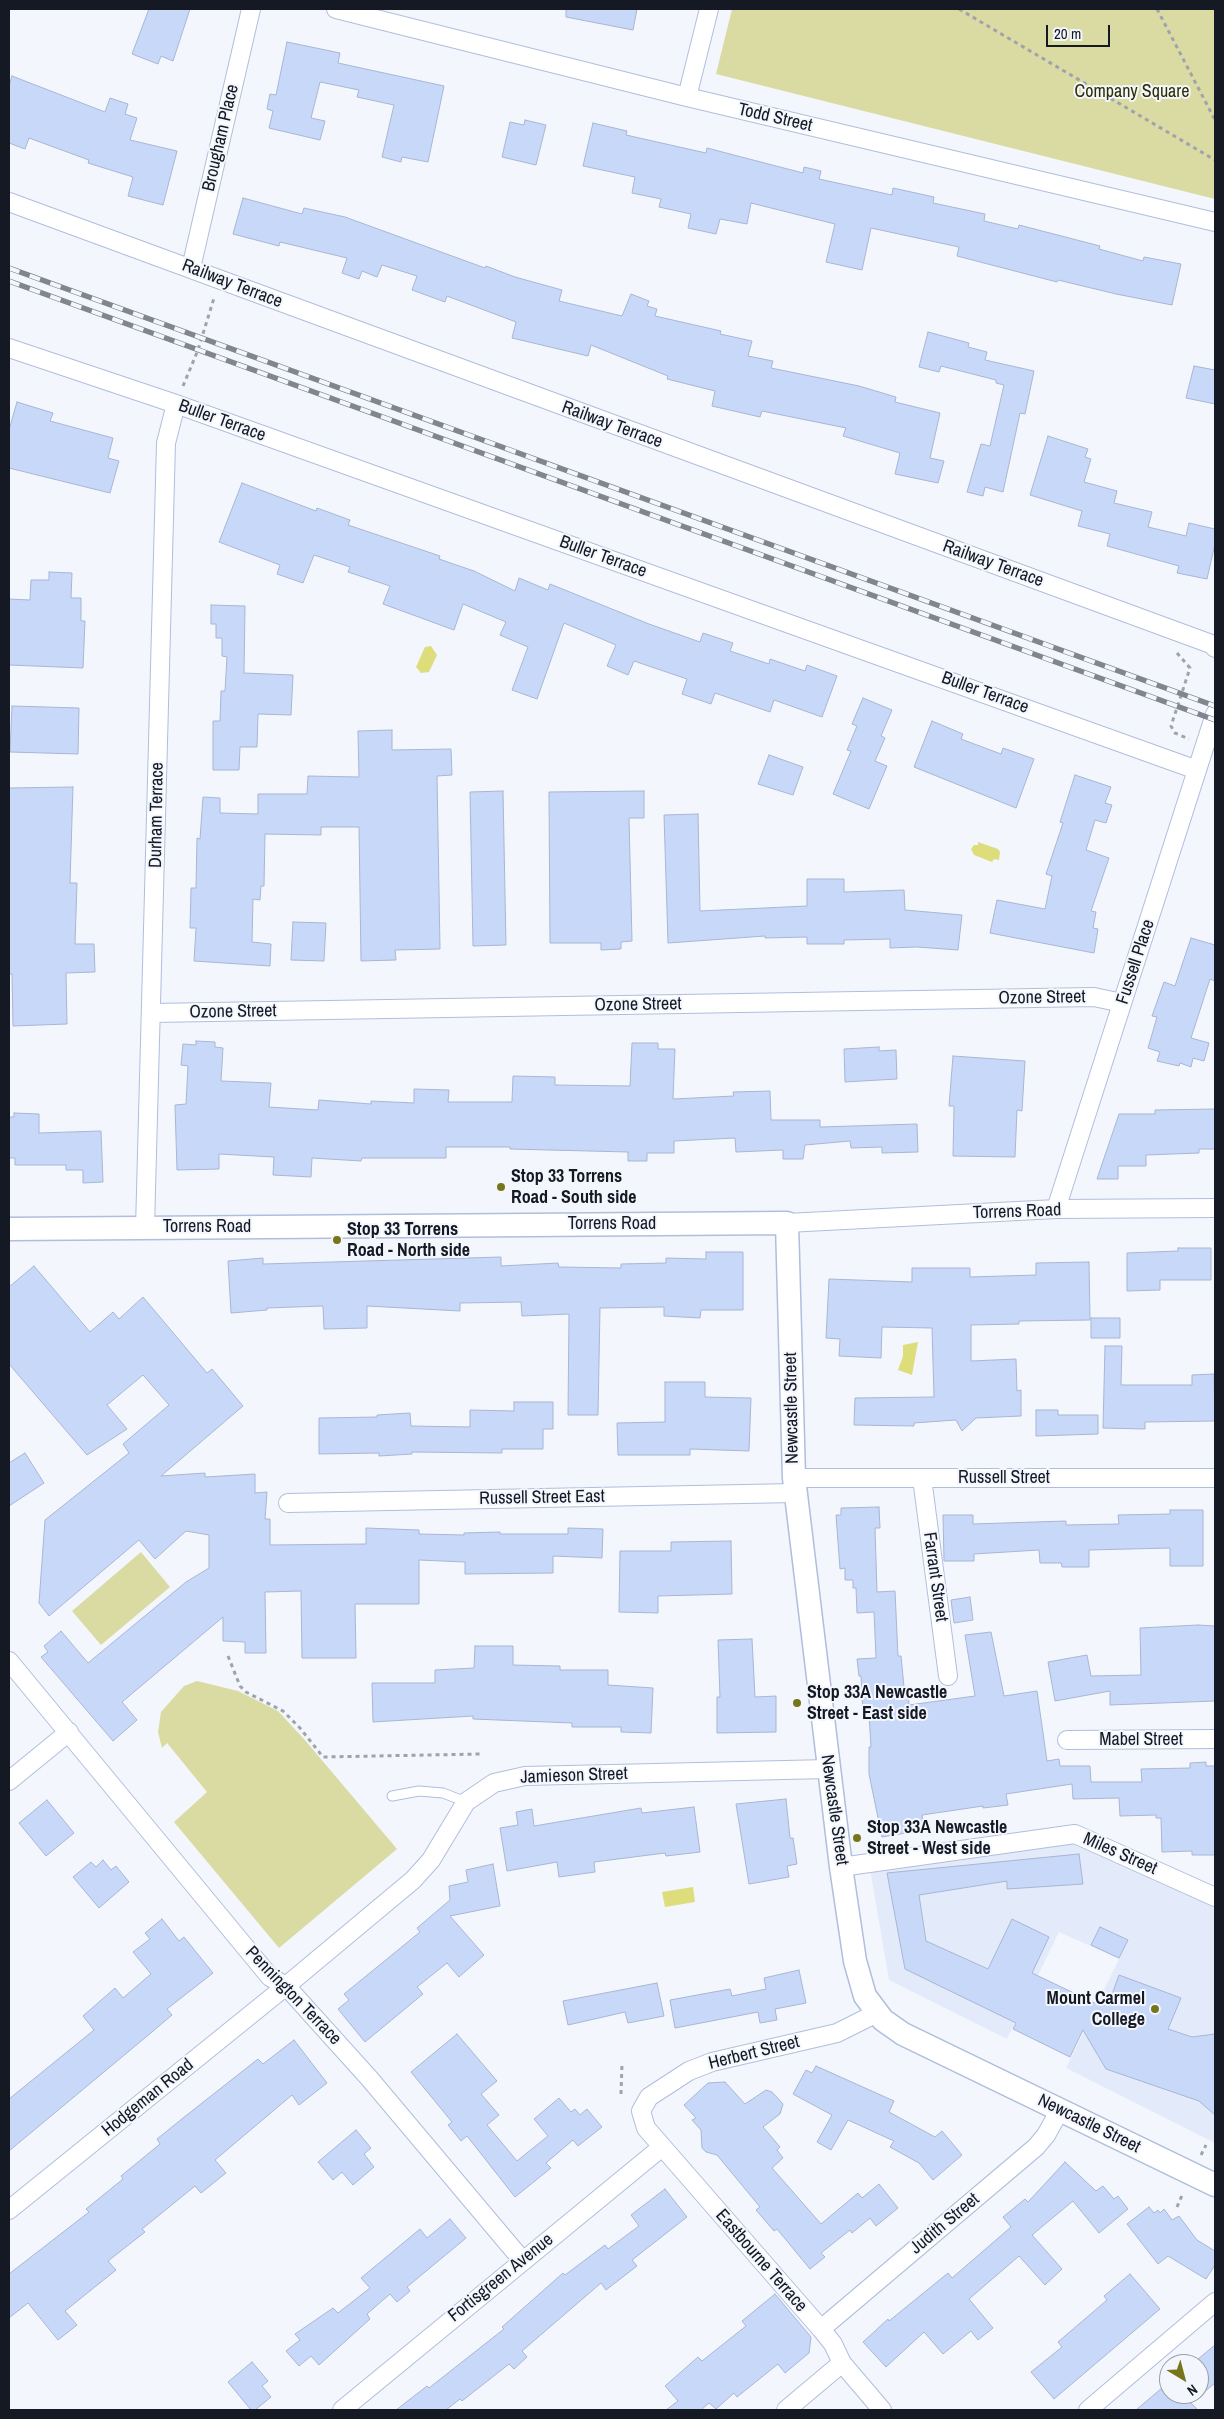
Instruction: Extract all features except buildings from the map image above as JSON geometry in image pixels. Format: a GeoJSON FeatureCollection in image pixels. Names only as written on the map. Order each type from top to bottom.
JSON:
{"type":"FeatureCollection","features":[{"type":"Feature","properties":{"kind":"street","name":"Brougham Place"},"geometry":{"type":"LineString","coordinates":[[191,268],[251,9]]}},
{"type":"Feature","properties":{"kind":"street","name":"Todd Street"},"geometry":{"type":"LineString","coordinates":[[336,9],[687,97],[1215,222]]}},
{"type":"Feature","properties":{"kind":"street"},"geometry":{"type":"LineString","coordinates":[[687,97],[709,9]]}},
{"type":"Feature","properties":{"kind":"street","name":"Railway Terrace"},"geometry":{"type":"LineString","coordinates":[[9,202],[1202,640],[1215,648]]}},
{"type":"Feature","properties":{"kind":"street","name":"Buller Terrace"},"geometry":{"type":"LineString","coordinates":[[9,348],[176,404],[1197,770]]}},
{"type":"Feature","properties":{"kind":"street","name":"Durham Terrace"},"geometry":{"type":"LineString","coordinates":[[145,1228],[166,443],[176,404]]}},
{"type":"Feature","properties":{"kind":"street","name":"Fussell Place"},"geometry":{"type":"LineString","coordinates":[[1056,1209],[1215,714]]}},
{"type":"Feature","properties":{"kind":"street","name":"Ozone Street"},"geometry":{"type":"LineString","coordinates":[[152,1013],[1091,997],[1122,1003]]}},
{"type":"Feature","properties":{"kind":"street","name":"Torrens Road"},"geometry":{"type":"LineString","coordinates":[[9,1229],[787,1223],[1056,1209],[1215,1208]]}},
{"type":"Feature","properties":{"kind":"street","name":"Newcastle Street"},"geometry":{"type":"LineString","coordinates":[[787,1223],[795,1486],[841,1868],[855,1961],[865,1996],[883,2020],[903,2034],[1215,2185]]}},
{"type":"Feature","properties":{"kind":"street","name":"Russell Street"},"geometry":{"type":"LineString","coordinates":[[795,1486],[922,1478],[1215,1478]]}},
{"type":"Feature","properties":{"kind":"street","name":"Farrant Street"},"geometry":{"type":"LineString","coordinates":[[922,1478],[948,1676]]}},
{"type":"Feature","properties":{"kind":"street","name":"Russell Street East"},"geometry":{"type":"LineString","coordinates":[[288,1503],[795,1486]]}},
{"type":"Feature","properties":{"kind":"street","name":"Pennington Terrace"},"geometry":{"type":"LineString","coordinates":[[9,1661],[270,1977],[286,1986],[369,2078],[522,2260]]}},
{"type":"Feature","properties":{"kind":"street"},"geometry":{"type":"LineString","coordinates":[[9,1781],[69,1732]]}},
{"type":"Feature","properties":{"kind":"street","name":"Mabel Street"},"geometry":{"type":"LineString","coordinates":[[1067,1740],[1215,1739]]}},
{"type":"Feature","properties":{"kind":"street","name":"Jamieson Street"},"geometry":{"type":"LineString","coordinates":[[286,1986],[413,1880],[431,1860],[466,1802],[494,1783],[525,1776],[828,1769]]}},
{"type":"Feature","properties":{"kind":"street","name":"Miles Street"},"geometry":{"type":"LineString","coordinates":[[841,1868],[1075,1834],[1215,1897]]}},
{"type":"Feature","properties":{"kind":"street","name":"Hodgeman Road"},"geometry":{"type":"LineString","coordinates":[[9,2210],[286,1986]]}},
{"type":"Feature","properties":{"kind":"street","name":"Herbert Street"},"geometry":{"type":"LineString","coordinates":[[641,2111],[650,2097],[690,2071],[712,2062],[837,2033],[877,2013]]}},
{"type":"Feature","properties":{"kind":"street","name":"Judith Street"},"geometry":{"type":"LineString","coordinates":[[821,2329],[1036,2147],[1046,2135],[1060,2110]]}},
{"type":"Feature","properties":{"kind":"street","name":"Eastbourne Terrace"},"geometry":{"type":"LineString","coordinates":[[641,2111],[646,2128],[821,2329],[833,2344],[842,2363],[882,2410]]}},
{"type":"Feature","properties":{"kind":"street","name":"Fortisgreen Avenue"},"geometry":{"type":"LineString","coordinates":[[342,2410],[522,2260],[662,2147]]}},
{"type":"Feature","properties":{"kind":"street"},"geometry":{"type":"LineString","coordinates":[[1088,2410],[1215,2302]]}},
{"type":"Feature","properties":{"kind":"street"},"geometry":{"type":"LineString","coordinates":[[786,2410],[842,2363]]}},
{"type":"Feature","properties":{"kind":"lane"},"geometry":{"type":"LineString","coordinates":[[392,1796],[419,1791],[443,1793],[466,1802]]}},
{"type":"Feature","properties":{"kind":"path"},"geometry":{"type":"LineString","coordinates":[[959,9],[1215,160]]}},
{"type":"Feature","properties":{"kind":"path"},"geometry":{"type":"LineString","coordinates":[[1157,9],[1215,120]]}},
{"type":"Feature","properties":{"kind":"path"},"geometry":{"type":"LineString","coordinates":[[176,404],[198,350],[220,280]]}},
{"type":"Feature","properties":{"kind":"path"},"geometry":{"type":"LineString","coordinates":[[1175,733],[1171,726],[1190,668],[1177,652]]}},
{"type":"Feature","properties":{"kind":"path"},"geometry":{"type":"LineString","coordinates":[[228,1656],[240,1686],[246,1692],[283,1712],[323,1757],[481,1754]]}},
{"type":"Feature","properties":{"kind":"path"},"geometry":{"type":"LineString","coordinates":[[621,2094],[622,2064]]}},
{"type":"Feature","properties":{"kind":"shaded area"},"geometry":{"type":"Polygon","coordinates":[[[431,646],[437,655],[429,672],[421,673],[416,667],[425,647],[431,646]]]}},
{"type":"Feature","properties":{"kind":"shaded area"},"geometry":{"type":"Polygon","coordinates":[[[978,842],[998,849],[1000,852],[999,860],[994,859],[992,862],[974,855],[971,849],[974,845],[978,845],[978,842]]]}},
{"type":"Feature","properties":{"kind":"shaded area"},"geometry":{"type":"Polygon","coordinates":[[[918,1342],[912,1375],[898,1370],[903,1356],[903,1345],[918,1342]]]}},
{"type":"Feature","properties":{"kind":"shaded area","name":"Mount Carmel College"},"geometry":{"type":"Polygon","coordinates":[[[1073,1844],[1215,1907],[1215,2143],[1066,2068],[1119,1959],[1059,1932],[1007,2039],[889,1980],[870,1869],[1073,1844]]]}},
{"type":"Feature","properties":{"kind":"shaded area"},"geometry":{"type":"Polygon","coordinates":[[[693,1887],[695,1902],[665,1907],[662,1892],[693,1887]]]}},
{"type":"Feature","properties":{"kind":"green space","name":"Company Square"},"geometry":{"type":"Polygon","coordinates":[[[732,9],[1215,9],[1215,199],[716,74],[732,9]]]}},
{"type":"Feature","properties":{"kind":"green space"},"geometry":{"type":"Polygon","coordinates":[[[141,1552],[170,1587],[101,1645],[72,1611],[141,1552]]]}},
{"type":"Feature","properties":{"kind":"green space"},"geometry":{"type":"Polygon","coordinates":[[[197,1681],[238,1691],[278,1711],[397,1849],[279,1948],[174,1822],[207,1792],[167,1743],[162,1748],[158,1732],[161,1712],[184,1686],[197,1681]]]}},
{"type":"Feature","properties":{"kind":"railway"},"geometry":{"type":"LineString","coordinates":[[9,268],[1215,706]]}},
{"type":"Feature","properties":{"kind":"railway"},"geometry":{"type":"LineString","coordinates":[[9,281],[1215,720]]}},
{"type":"Feature","properties":{"kind":"place","name":"Stop 33 Torrens Road - South side"},"geometry":{"type":"Point","coordinates":[501,1187]}},
{"type":"Feature","properties":{"kind":"place","name":"Stop 33 Torrens Road - North side"},"geometry":{"type":"Point","coordinates":[337,1240]}},
{"type":"Feature","properties":{"kind":"place","name":"Stop 33A Newcastle Street - East side"},"geometry":{"type":"Point","coordinates":[797,1703]}},
{"type":"Feature","properties":{"kind":"place","name":"Stop 33A Newcastle Street - West side"},"geometry":{"type":"Point","coordinates":[857,1838]}},
{"type":"Feature","properties":{"kind":"place","name":"Mount Carmel College"},"geometry":{"type":"Point","coordinates":[1155,2009]}}]}
